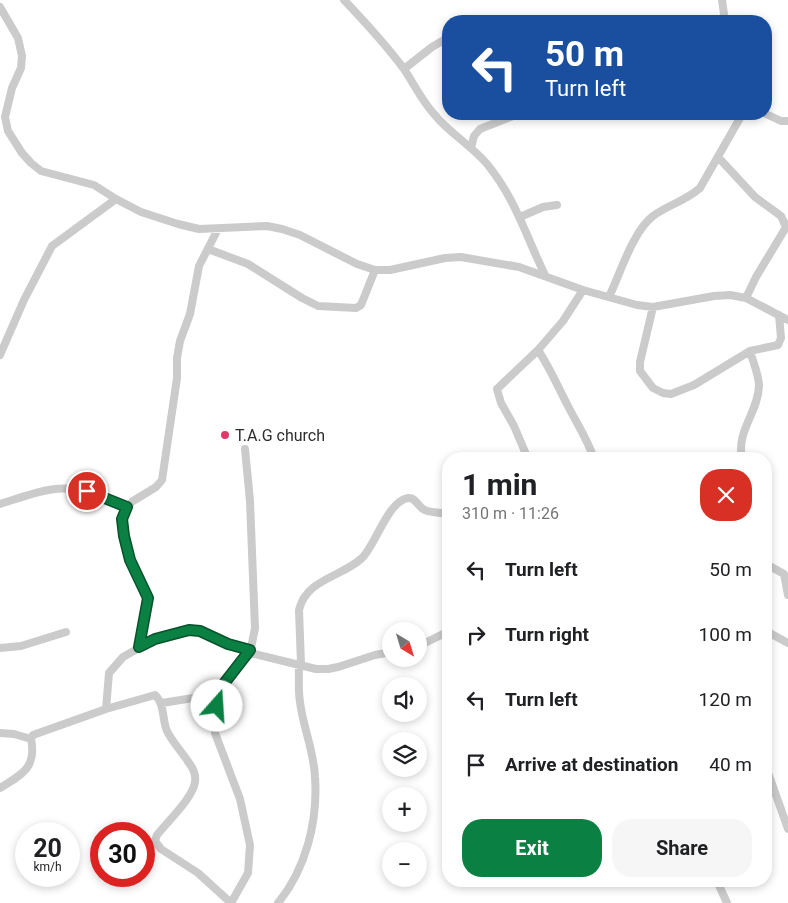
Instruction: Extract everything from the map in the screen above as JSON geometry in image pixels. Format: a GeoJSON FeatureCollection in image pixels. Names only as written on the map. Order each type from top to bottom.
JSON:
{"type":"FeatureCollection","features":[{"type":"Feature","properties":{"kind":"street"},"geometry":{"type":"LineString","coordinates":[[344,0],[404,69],[434,114],[486,163],[509,194],[545,275]]}},
{"type":"Feature","properties":{"kind":"street"},"geometry":{"type":"LineString","coordinates":[[722,0],[724,15]]}},
{"type":"Feature","properties":{"kind":"street"},"geometry":{"type":"LineString","coordinates":[[0,7],[18,38],[22,56],[21,68],[12,88],[4,117],[8,131],[31,163],[40,171],[94,185],[141,212],[200,229],[267,226],[282,229],[300,235],[357,264],[375,270],[390,270],[445,258],[461,257],[518,267],[583,290],[636,305],[653,307],[730,295],[746,298],[788,320]]}},
{"type":"Feature","properties":{"kind":"street"},"geometry":{"type":"LineString","coordinates":[[404,69],[442,41]]}},
{"type":"Feature","properties":{"kind":"street"},"geometry":{"type":"LineString","coordinates":[[772,117],[781,121],[788,121]]}},
{"type":"Feature","properties":{"kind":"street"},"geometry":{"type":"LineString","coordinates":[[471,148],[476,132],[504,120]]}},
{"type":"Feature","properties":{"kind":"street"},"geometry":{"type":"LineString","coordinates":[[609,298],[643,224],[674,203],[692,195],[700,188],[739,120]]}},
{"type":"Feature","properties":{"kind":"street"},"geometry":{"type":"LineString","coordinates":[[718,157],[755,197],[778,213],[787,225],[756,277],[746,298]]}},
{"type":"Feature","properties":{"kind":"street"},"geometry":{"type":"LineString","coordinates":[[0,355],[24,300],[52,246],[116,199]]}},
{"type":"Feature","properties":{"kind":"street"},"geometry":{"type":"LineString","coordinates":[[520,217],[543,207],[557,205]]}},
{"type":"Feature","properties":{"kind":"street"},"geometry":{"type":"LineString","coordinates":[[139,647],[148,598],[130,560],[122,519],[127,507],[133,500],[156,487],[162,480],[177,378],[177,358],[180,341],[190,314],[199,266],[218,229]]}},
{"type":"Feature","properties":{"kind":"street"},"geometry":{"type":"LineString","coordinates":[[208,249],[248,264],[318,306],[356,308],[361,305],[375,270]]}},
{"type":"Feature","properties":{"kind":"street"},"geometry":{"type":"LineString","coordinates":[[525,452],[514,426],[501,403],[497,389],[538,350],[563,320],[583,290]]}},
{"type":"Feature","properties":{"kind":"street"},"geometry":{"type":"LineString","coordinates":[[653,307],[640,362],[640,371],[653,388],[663,393],[677,392],[694,385],[750,351],[775,346],[780,342],[779,314]]}},
{"type":"Feature","properties":{"kind":"street"},"geometry":{"type":"LineString","coordinates":[[538,350],[552,371],[592,452]]}},
{"type":"Feature","properties":{"kind":"street"},"geometry":{"type":"LineString","coordinates":[[741,452],[742,436],[759,392],[759,383],[750,351]]}},
{"type":"Feature","properties":{"kind":"street"},"geometry":{"type":"LineString","coordinates":[[162,703],[212,695],[219,690],[250,652],[255,628],[250,501],[245,449]]}},
{"type":"Feature","properties":{"kind":"street"},"geometry":{"type":"LineString","coordinates":[[0,504],[39,491],[65,488],[87,491],[127,507]]}},
{"type":"Feature","properties":{"kind":"street"},"geometry":{"type":"LineString","coordinates":[[278,903],[289,890],[300,868],[315,802],[315,776],[300,701],[298,610],[300,602],[313,586],[349,568],[363,557],[374,542],[388,513],[405,499],[410,497],[423,509],[442,514]]}},
{"type":"Feature","properties":{"kind":"street"},"geometry":{"type":"LineString","coordinates":[[772,568],[786,573],[788,595]]}},
{"type":"Feature","properties":{"kind":"street"},"geometry":{"type":"LineString","coordinates":[[106,709],[110,673],[123,657],[155,639],[189,630],[200,631],[250,652],[316,669],[338,668],[382,654]]}},
{"type":"Feature","properties":{"kind":"street"},"geometry":{"type":"LineString","coordinates":[[0,648],[21,646],[66,632]]}},
{"type":"Feature","properties":{"kind":"street"},"geometry":{"type":"LineString","coordinates":[[428,642],[442,634]]}},
{"type":"Feature","properties":{"kind":"street"},"geometry":{"type":"LineString","coordinates":[[772,634],[788,643]]}},
{"type":"Feature","properties":{"kind":"street"},"geometry":{"type":"LineString","coordinates":[[0,733],[31,738],[37,733],[106,709],[153,695],[157,697],[162,703],[164,724],[170,738],[189,762],[194,772],[195,781],[192,792],[157,835],[155,841],[162,849],[198,873],[231,903],[248,873],[250,845],[240,799],[215,733],[219,690]]}},
{"type":"Feature","properties":{"kind":"street"},"geometry":{"type":"LineString","coordinates":[[0,788],[25,771],[30,763],[32,754],[31,738]]}},
{"type":"Feature","properties":{"kind":"street"},"geometry":{"type":"LineString","coordinates":[[772,784],[788,829]]}},
{"type":"Feature","properties":{"kind":"street"},"geometry":{"type":"LineString","coordinates":[[720,887],[728,903]]}},
{"type":"Feature","properties":{"kind":"place","name":"T.A.G church"},"geometry":{"type":"Point","coordinates":[225,435]}},
{"type":"Feature","properties":{"kind":"route"},"geometry":{"type":"LineString","coordinates":[[87,491],[127,507],[122,519],[124,536],[130,560],[148,598],[139,647],[155,639],[189,630],[200,631],[212,638],[250,650],[250,653],[219,690],[217,706]]}}]}
